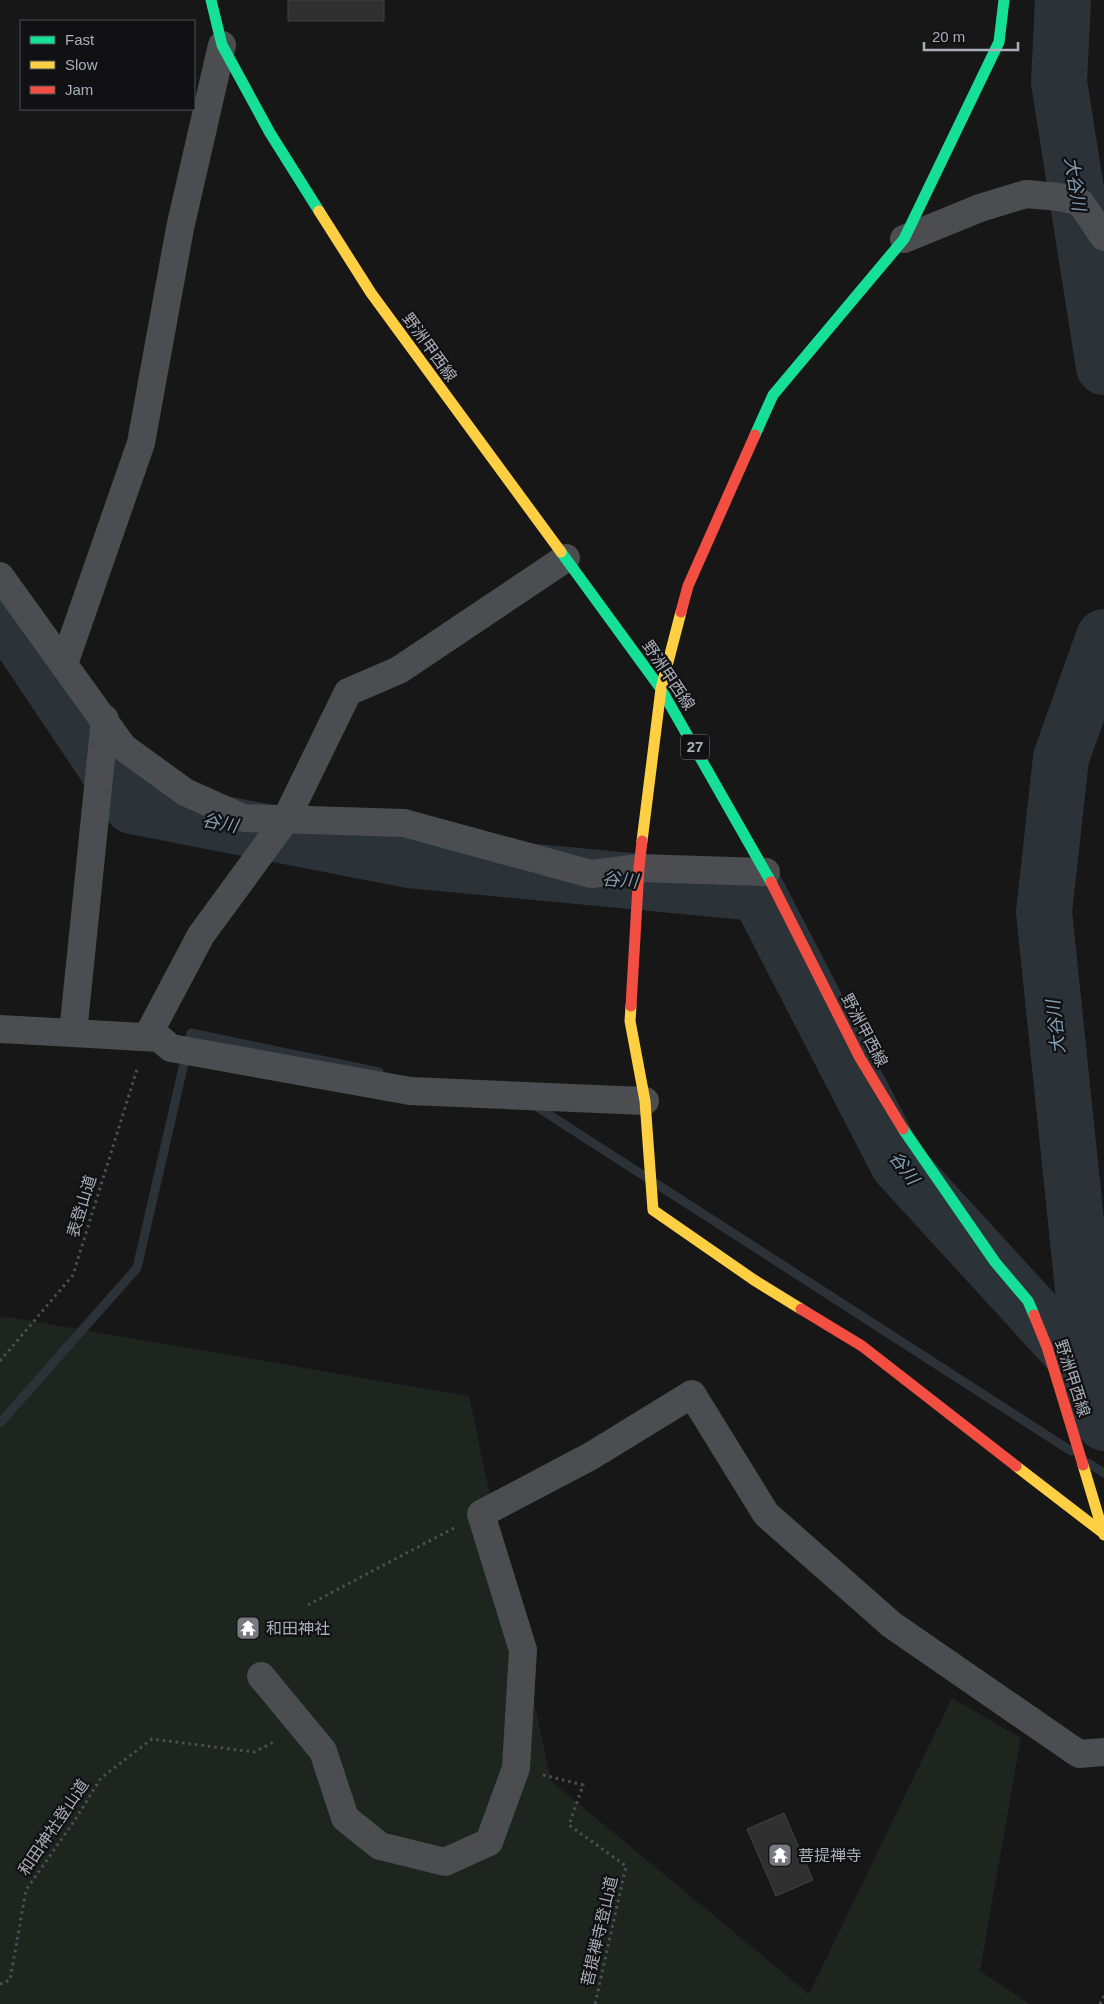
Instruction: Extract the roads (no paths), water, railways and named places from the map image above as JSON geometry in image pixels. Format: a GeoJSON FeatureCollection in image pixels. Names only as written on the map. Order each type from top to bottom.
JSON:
{"type":"FeatureCollection","features":[{"type":"Feature","properties":{"kind":"street","name":"野洲甲西線"},"geometry":{"type":"LineString","coordinates":[[211,0],[222,46],[270,133],[371,293],[661,689],[766,872],[860,1058],[914,1146],[995,1262],[1028,1301],[1047,1347],[1104,1534]]}},
{"type":"Feature","properties":{"kind":"street"},"geometry":{"type":"LineString","coordinates":[[1004,0],[999,42],[904,239],[773,395],[688,586],[661,689],[638,868],[630,1020],[645,1102],[653,1210],[754,1280],[862,1346],[1104,1534]]}},
{"type":"Feature","properties":{"kind":"street"},"geometry":{"type":"LineString","coordinates":[[64,664],[141,443],[180,228],[222,46]]}},
{"type":"Feature","properties":{"kind":"street"},"geometry":{"type":"LineString","coordinates":[[904,239],[980,208],[1026,194],[1070,199],[1104,237]]}},
{"type":"Feature","properties":{"kind":"street"},"geometry":{"type":"LineString","coordinates":[[147,1037],[201,935],[286,819],[348,692],[399,670],[566,558]]}},
{"type":"Feature","properties":{"kind":"street"},"geometry":{"type":"LineString","coordinates":[[0,576],[105,719],[123,747],[185,792],[244,818],[404,823],[591,874],[638,868],[766,872]]}},
{"type":"Feature","properties":{"kind":"street"},"geometry":{"type":"LineString","coordinates":[[74,1033],[105,719]]}},
{"type":"Feature","properties":{"kind":"street"},"geometry":{"type":"LineString","coordinates":[[0,1029],[159,1038],[172,1048],[410,1091],[645,1102]]}},
{"type":"Feature","properties":{"kind":"street"},"geometry":{"type":"LineString","coordinates":[[261,1676],[323,1751],[345,1818],[380,1846],[444,1862],[489,1842],[516,1768],[523,1650],[481,1514],[591,1456],[692,1394],[766,1514],[885,1619],[1079,1754],[1104,1752]]}},
{"type":"Feature","properties":{"kind":"waterway","name":"大谷川"},"geometry":{"type":"LineString","coordinates":[[1063,0],[1059,82],[1104,367]]}},
{"type":"Feature","properties":{"kind":"waterway","name":"谷川"},"geometry":{"type":"LineString","coordinates":[[0,609],[132,806],[409,860],[758,893],[898,1164],[1092,1376]]}},
{"type":"Feature","properties":{"kind":"waterway","name":"大谷川"},"geometry":{"type":"LineString","coordinates":[[1104,637],[1061,758],[1044,912],[1092,1376],[1104,1423]]}},
{"type":"Feature","properties":{"kind":"waterway"},"geometry":{"type":"LineString","coordinates":[[0,1423],[137,1268],[191,1033],[379,1072]]}},
{"type":"Feature","properties":{"kind":"waterway"},"geometry":{"type":"LineString","coordinates":[[534,1105],[1071,1451]]}},
{"type":"Feature","properties":{"kind":"waterway"},"geometry":{"type":"LineString","coordinates":[[1088,1463],[1104,1473]]}},
{"type":"Feature","properties":{"kind":"place","name":"和田神社"},"geometry":{"type":"Point","coordinates":[248,1628]}},
{"type":"Feature","properties":{"kind":"place","name":"菩提禅寺"},"geometry":{"type":"Point","coordinates":[780,1855]}}]}
